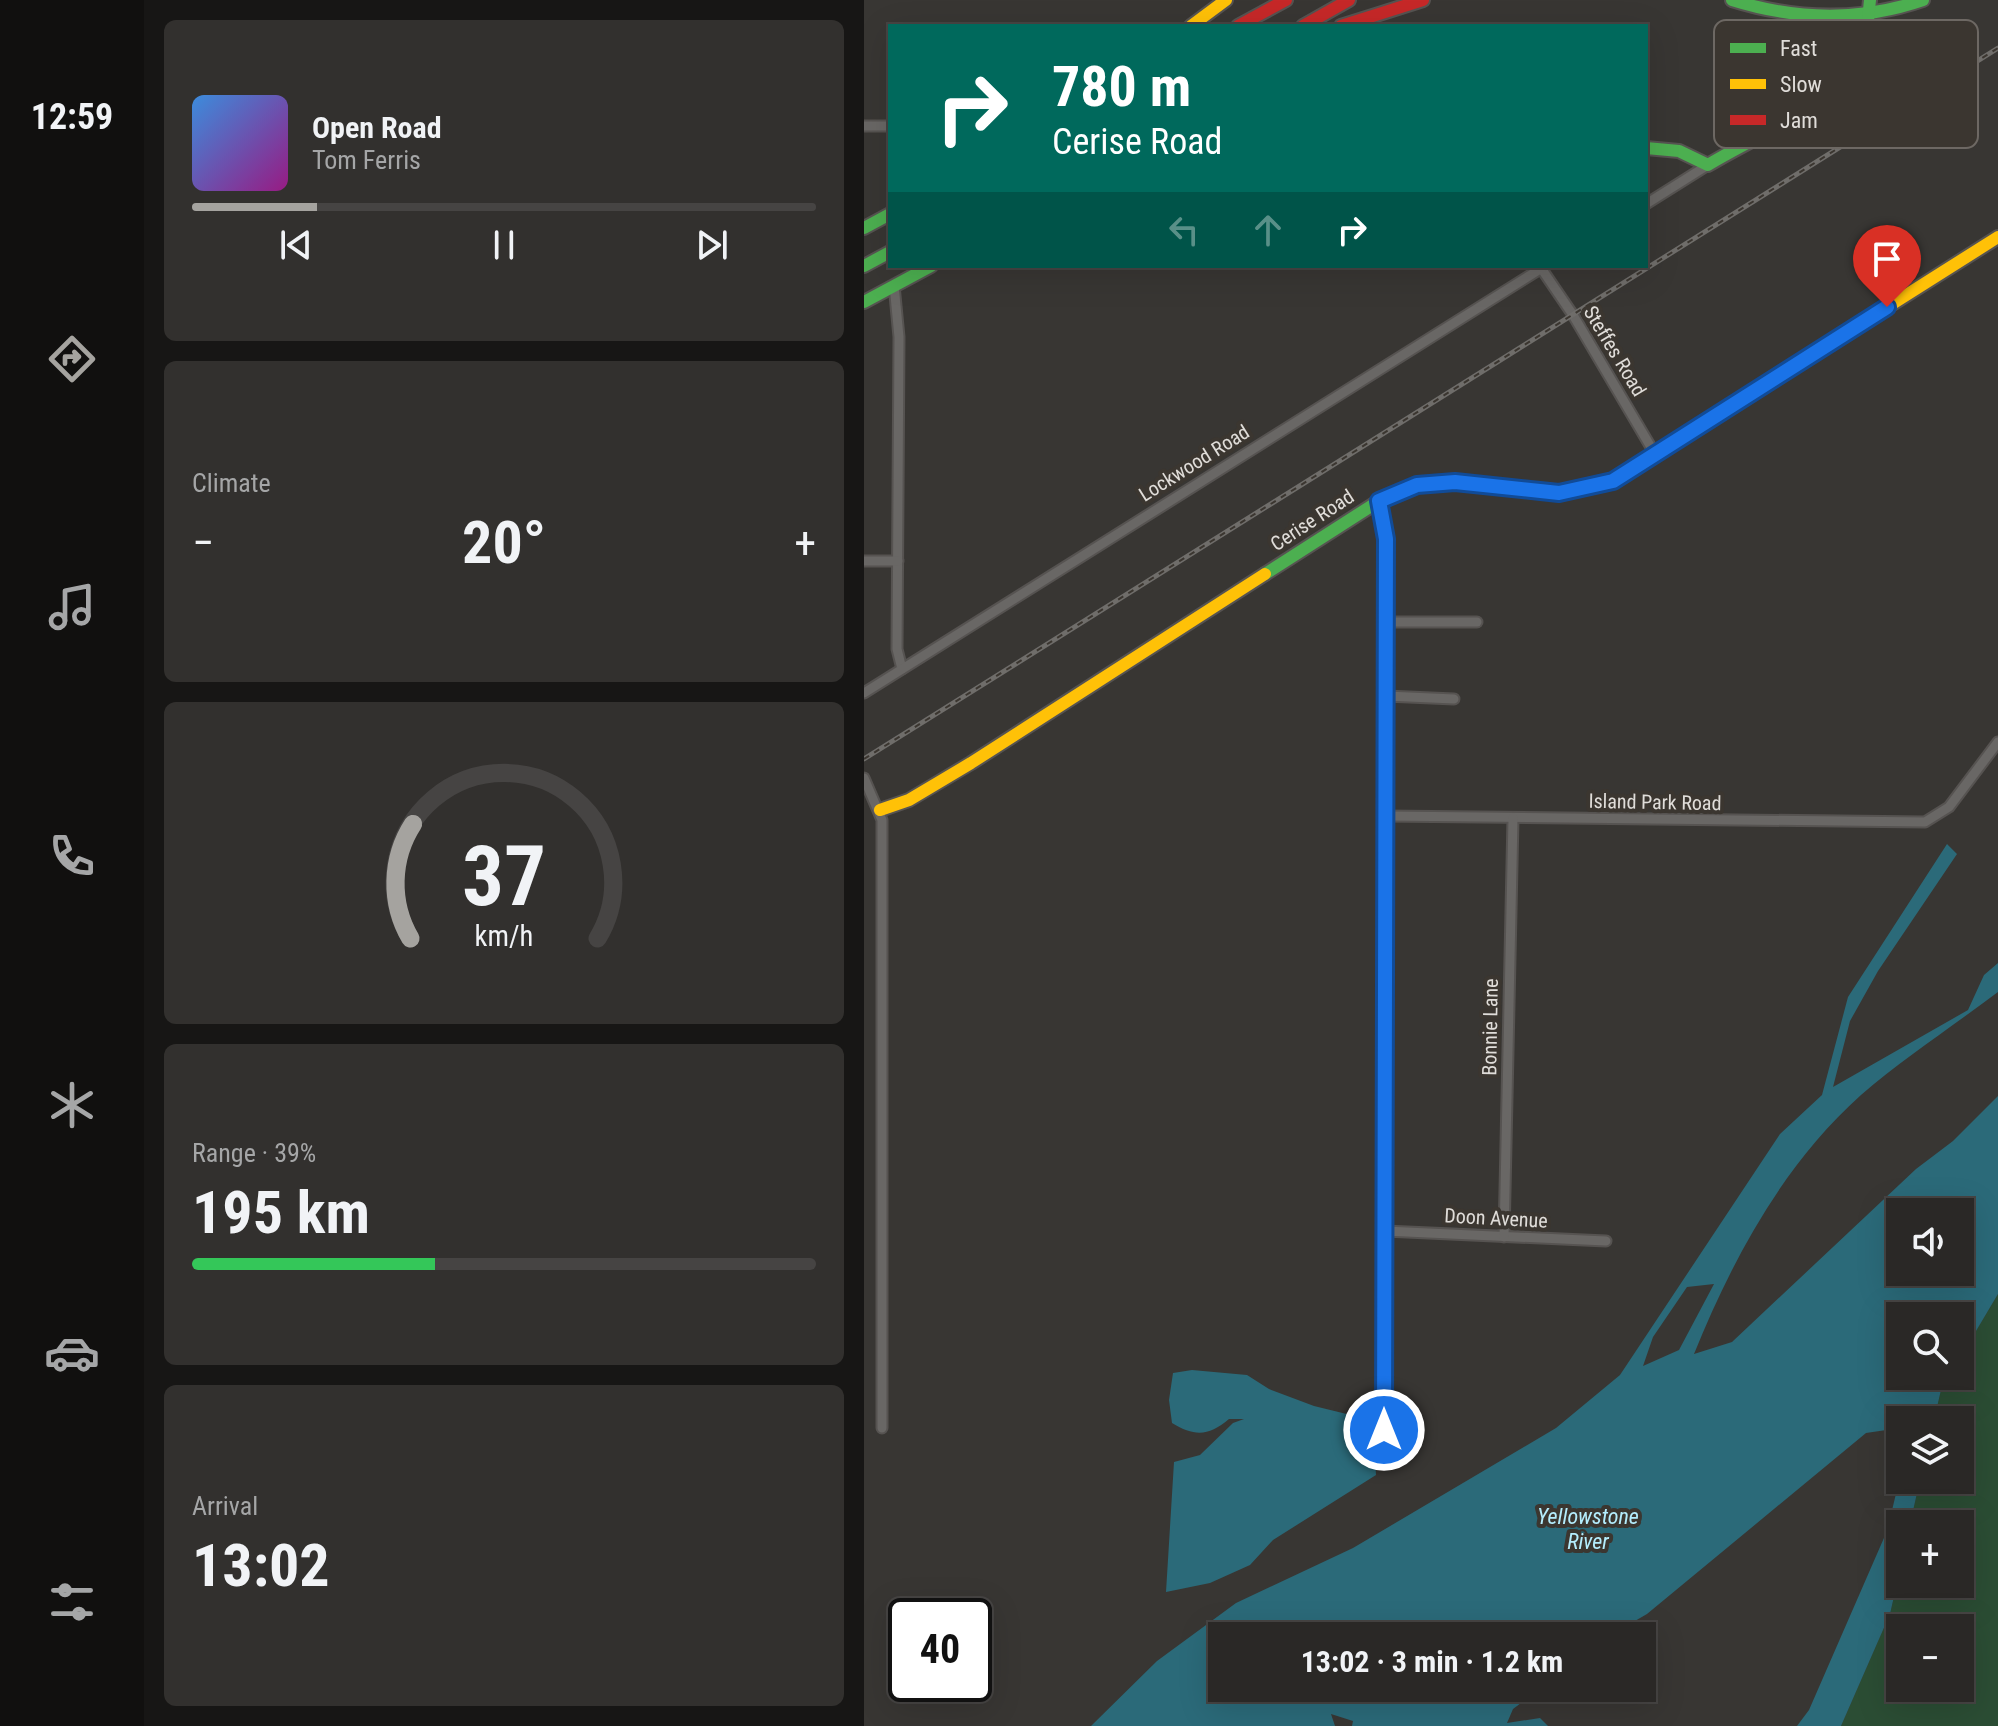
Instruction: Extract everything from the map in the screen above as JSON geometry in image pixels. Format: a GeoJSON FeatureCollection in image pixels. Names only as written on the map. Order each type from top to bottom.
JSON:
{"type":"FeatureCollection","features":[{"type":"Feature","properties":{"kind":"main road"},"geometry":{"type":"LineString","coordinates":[[1194,24],[1226,0]]}},
{"type":"Feature","properties":{"kind":"main road"},"geometry":{"type":"LineString","coordinates":[[1242,24],[1286,0]]}},
{"type":"Feature","properties":{"kind":"main road"},"geometry":{"type":"LineString","coordinates":[[1307,24],[1349,0]]}},
{"type":"Feature","properties":{"kind":"main road"},"geometry":{"type":"LineString","coordinates":[[1347,24],[1423,0]]}},
{"type":"Feature","properties":{"kind":"main road"},"geometry":{"type":"LineString","coordinates":[[1732,0],[1791,15],[1836,16],[1870,6],[1923,0]]}},
{"type":"Feature","properties":{"kind":"main road"},"geometry":{"type":"LineString","coordinates":[[1648,148],[1679,151],[1708,165],[1735,148]]}},
{"type":"Feature","properties":{"kind":"main road"},"geometry":{"type":"LineString","coordinates":[[864,228],[888,215]]}},
{"type":"Feature","properties":{"kind":"main road","name":"Cerise Road"},"geometry":{"type":"LineString","coordinates":[[880,810],[909,800],[971,763],[1379,501],[1417,485],[1455,482],[1559,493],[1613,481],[1998,237]]}},
{"type":"Feature","properties":{"kind":"main road"},"geometry":{"type":"LineString","coordinates":[[864,266],[888,253]]}},
{"type":"Feature","properties":{"kind":"main road"},"geometry":{"type":"LineString","coordinates":[[864,302],[927,268]]}},
{"type":"Feature","properties":{"kind":"main road"},"geometry":{"type":"LineString","coordinates":[[1379,501],[1386,539],[1384,1458]]}},
{"type":"Feature","properties":{"kind":"street"},"geometry":{"type":"LineString","coordinates":[[864,126],[888,126]]}},
{"type":"Feature","properties":{"kind":"street"},"geometry":{"type":"LineString","coordinates":[[1648,203],[1708,165]]}},
{"type":"Feature","properties":{"kind":"street","name":"Lockwood Road"},"geometry":{"type":"LineString","coordinates":[[864,693],[1541,268]]}},
{"type":"Feature","properties":{"kind":"street","name":"Steffes Road"},"geometry":{"type":"LineString","coordinates":[[1544,268],[1655,454]]}},
{"type":"Feature","properties":{"kind":"street"},"geometry":{"type":"LineString","coordinates":[[894,285],[899,337],[897,649],[902,669]]}},
{"type":"Feature","properties":{"kind":"street"},"geometry":{"type":"LineString","coordinates":[[864,561],[898,561]]}},
{"type":"Feature","properties":{"kind":"street"},"geometry":{"type":"LineString","coordinates":[[1386,622],[1477,622]]}},
{"type":"Feature","properties":{"kind":"street"},"geometry":{"type":"LineString","coordinates":[[1386,696],[1454,699]]}},
{"type":"Feature","properties":{"kind":"street","name":"Island Park Road"},"geometry":{"type":"LineString","coordinates":[[1386,816],[1925,822],[1949,807],[1998,742]]}},
{"type":"Feature","properties":{"kind":"street"},"geometry":{"type":"LineString","coordinates":[[864,778],[880,810],[882,1428]]}},
{"type":"Feature","properties":{"kind":"street","name":"Bonnie Lane"},"geometry":{"type":"LineString","coordinates":[[1504,1237],[1513,818]]}},
{"type":"Feature","properties":{"kind":"street","name":"Doon Avenue"},"geometry":{"type":"LineString","coordinates":[[1385,1231],[1606,1241]]}},
{"type":"Feature","properties":{"kind":"green space"},"geometry":{"type":"Polygon","coordinates":[[[1998,1294],[1998,1726],[1841,1726],[1886,1623],[1886,1702],[1974,1702],[1974,1614],[1890,1614],[1894,1598],[1974,1598],[1974,1510],[1913,1510],[1917,1494],[1974,1494],[1974,1406],[1937,1406],[1941,1390],[1974,1390],[1974,1334],[1998,1294]]]}},
{"type":"Feature","properties":{"kind":"water","name":"Yellowstone River"},"geometry":{"type":"Polygon","coordinates":[[[1947,844],[1957,854],[1878,971],[1850,1021],[1833,1087],[1968,1010],[1984,975],[1998,963],[1998,992],[1861,1095],[1807,1152],[1784,1182],[1743,1248],[1694,1354],[1732,1342],[1916,1169],[1953,1141],[1998,1096],[1998,1294],[1974,1334],[1974,1302],[1886,1302],[1886,1390],[1941,1390],[1937,1406],[1886,1406],[1886,1430],[1866,1433],[1647,1614],[1633,1622],[1210,1622],[1236,1603],[1353,1548],[1556,1428],[1620,1375],[1780,1134],[1822,1095],[1848,997],[1947,844]],[[1714,1284],[1687,1287],[1653,1337],[1643,1366],[1679,1350],[1714,1284]]]}},
{"type":"Feature","properties":{"kind":"water"},"geometry":{"type":"Polygon","coordinates":[[[1192,1370],[1247,1375],[1269,1389],[1314,1406],[1363,1418],[1374,1439],[1376,1475],[1273,1540],[1250,1565],[1210,1583],[1166,1592],[1174,1462],[1200,1455],[1233,1423],[1244,1419],[1229,1419],[1215,1429],[1202,1433],[1188,1431],[1172,1423],[1169,1400],[1173,1373],[1192,1370]]]}},
{"type":"Feature","properties":{"kind":"water"},"geometry":{"type":"Polygon","coordinates":[[[1896,1494],[1917,1494],[1913,1510],[1892,1510],[1896,1494]]]}},
{"type":"Feature","properties":{"kind":"water"},"geometry":{"type":"Polygon","coordinates":[[[1886,1533],[1886,1598],[1894,1598],[1890,1614],[1886,1614],[1886,1623],[1841,1726],[1797,1726],[1809,1710],[1886,1533]]]}},
{"type":"Feature","properties":{"kind":"water","name":"Yellowstone River"},"geometry":{"type":"Polygon","coordinates":[[[1208,1624],[1208,1702],[1522,1702],[1513,1709],[1507,1723],[1540,1718],[1548,1726],[1352,1726],[1353,1721],[1331,1714],[1335,1726],[1091,1726],[1157,1661],[1208,1624]]]}},
{"type":"Feature","properties":{"kind":"railway"},"geometry":{"type":"LineString","coordinates":[[1978,61],[1998,48]]}},
{"type":"Feature","properties":{"kind":"railway"},"geometry":{"type":"LineString","coordinates":[[1648,267],[1839,148]]}},
{"type":"Feature","properties":{"kind":"railway"},"geometry":{"type":"LineString","coordinates":[[864,759],[1647,268]]}},
{"type":"Feature","properties":{"kind":"traffic: fast"},"geometry":{"type":"LineString","coordinates":[[1732,0],[1780,12],[1828,16],[1875,12],[1923,0]]}},
{"type":"Feature","properties":{"kind":"traffic: fast"},"geometry":{"type":"LineString","coordinates":[[1868,20],[1870,0]]}},
{"type":"Feature","properties":{"kind":"traffic: fast"},"geometry":{"type":"LineString","coordinates":[[1648,148],[1679,151],[1708,165],[1739,148]]}},
{"type":"Feature","properties":{"kind":"traffic: fast"},"geometry":{"type":"LineString","coordinates":[[864,228],[888,215]]}},
{"type":"Feature","properties":{"kind":"traffic: fast"},"geometry":{"type":"LineString","coordinates":[[864,266],[888,253]]}},
{"type":"Feature","properties":{"kind":"traffic: fast"},"geometry":{"type":"LineString","coordinates":[[864,302],[927,268]]}},
{"type":"Feature","properties":{"kind":"traffic: fast"},"geometry":{"type":"LineString","coordinates":[[1265,574],[1379,501],[1417,485],[1455,482],[1559,493],[1614,480]]}},
{"type":"Feature","properties":{"kind":"traffic: slow"},"geometry":{"type":"LineString","coordinates":[[1194,24],[1226,0]]}},
{"type":"Feature","properties":{"kind":"traffic: slow"},"geometry":{"type":"LineString","coordinates":[[1614,480],[1998,237]]}},
{"type":"Feature","properties":{"kind":"traffic: slow"},"geometry":{"type":"LineString","coordinates":[[880,810],[909,800],[971,763],[1265,574]]}},
{"type":"Feature","properties":{"kind":"traffic: slow"},"geometry":{"type":"LineString","coordinates":[[1384,1458],[1385,1039]]}},
{"type":"Feature","properties":{"kind":"traffic: jam"},"geometry":{"type":"LineString","coordinates":[[1242,24],[1286,0]]}},
{"type":"Feature","properties":{"kind":"traffic: jam"},"geometry":{"type":"LineString","coordinates":[[1307,24],[1349,0]]}},
{"type":"Feature","properties":{"kind":"traffic: jam"},"geometry":{"type":"LineString","coordinates":[[1347,24],[1423,0]]}},
{"type":"Feature","properties":{"kind":"traffic: jam"},"geometry":{"type":"LineString","coordinates":[[1379,501],[1386,539],[1385,1039]]}},
{"type":"Feature","properties":{"kind":"route"},"geometry":{"type":"LineString","coordinates":[[1384,1430],[1386,539],[1379,501],[1417,485],[1455,482],[1559,493],[1613,481],[1887,307]]}}]}
